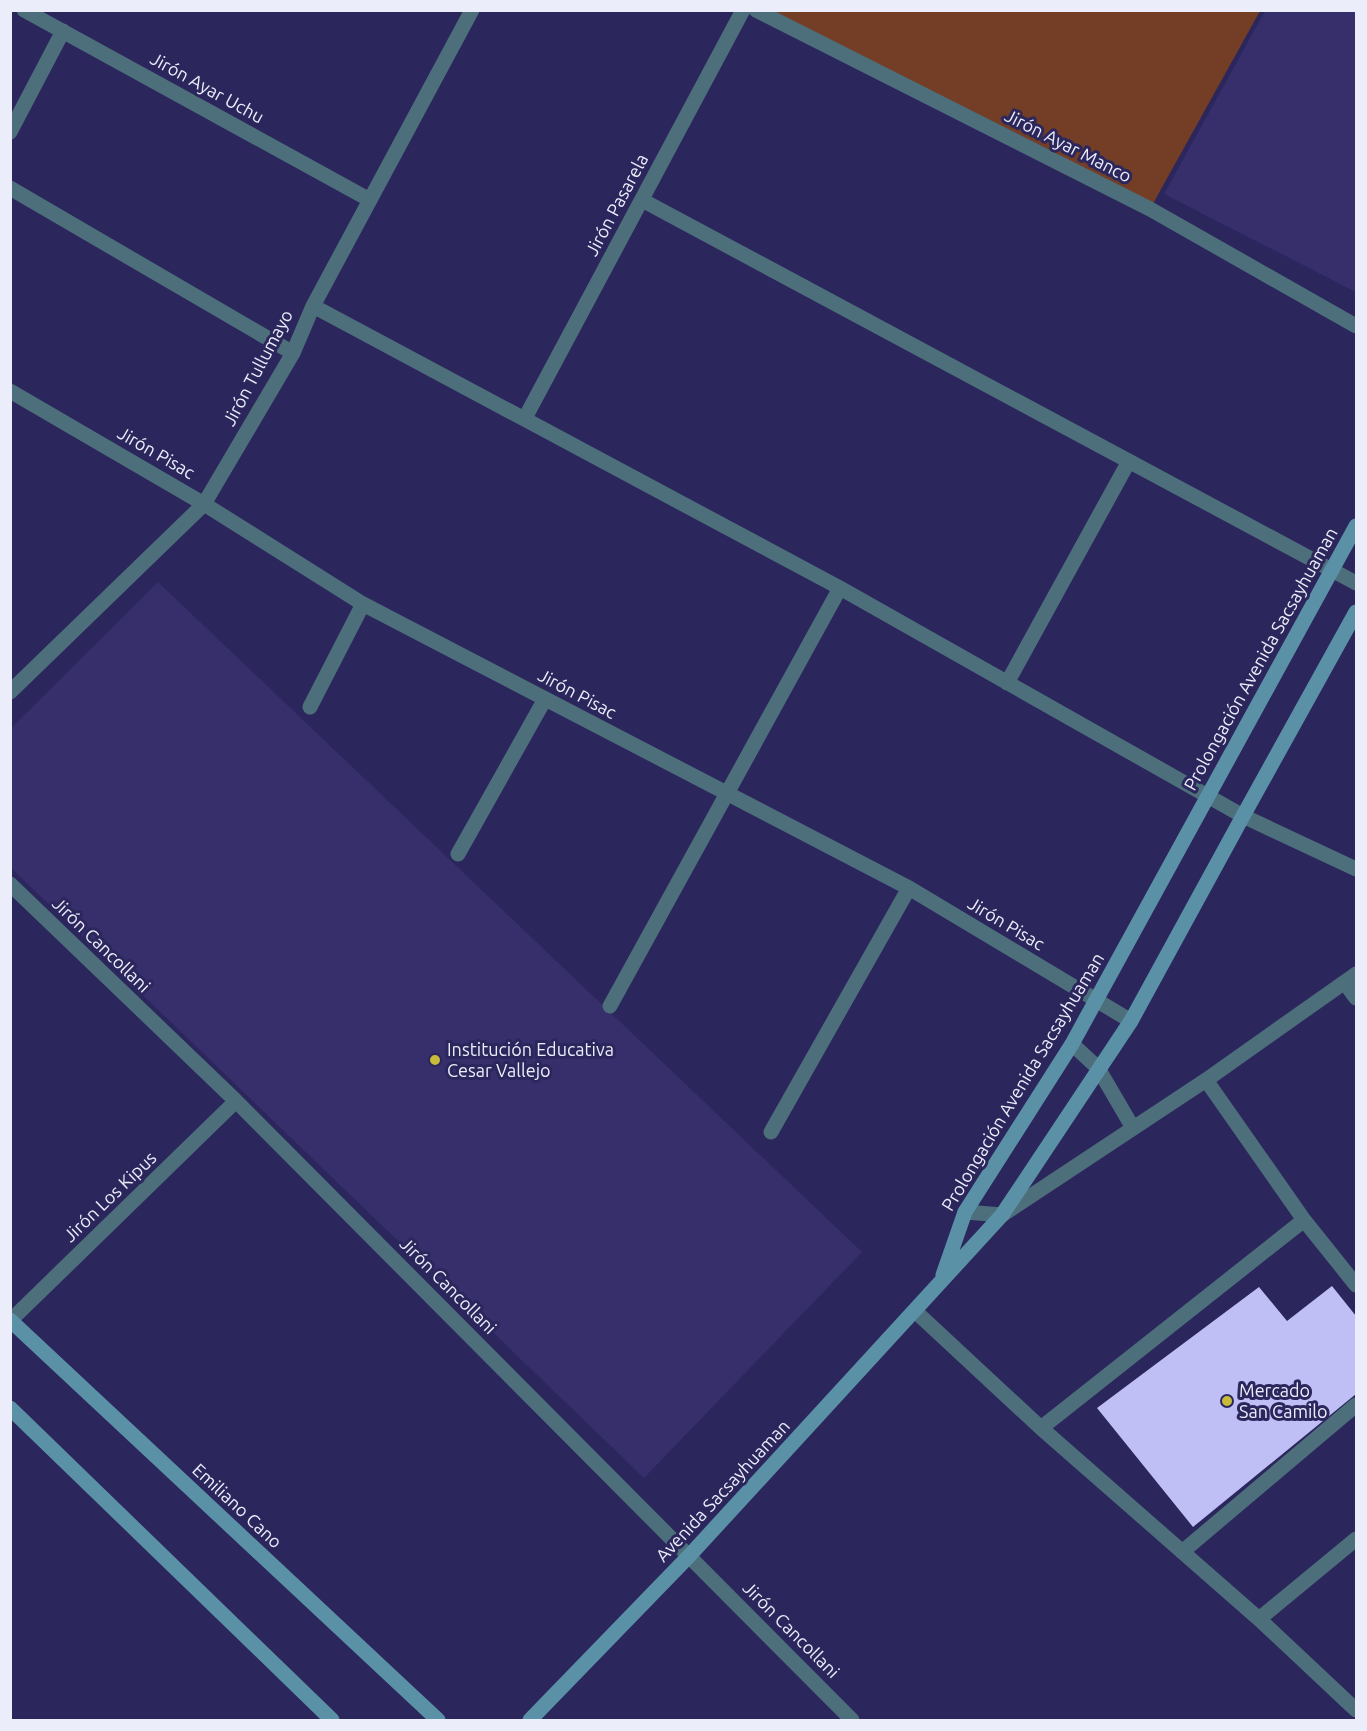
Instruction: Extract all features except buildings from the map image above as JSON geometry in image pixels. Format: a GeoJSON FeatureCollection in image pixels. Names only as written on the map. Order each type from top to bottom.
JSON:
{"type":"FeatureCollection","features":[{"type":"Feature","properties":{"kind":"street","name":"Jirón Ayar Uchu"},"geometry":{"type":"LineString","coordinates":[[24,10],[370,200]]}},
{"type":"Feature","properties":{"kind":"street","name":"Jirón Tullumayo"},"geometry":{"type":"LineString","coordinates":[[10,692],[204,504],[292,353],[313,306],[472,10]]}},
{"type":"Feature","properties":{"kind":"street","name":"Jirón Pasarela"},"geometry":{"type":"LineString","coordinates":[[525,418],[743,10]]}},
{"type":"Feature","properties":{"kind":"street","name":"Jirón Ayar Manco"},"geometry":{"type":"LineString","coordinates":[[756,10],[1150,209],[1356,327]]}},
{"type":"Feature","properties":{"kind":"street"},"geometry":{"type":"LineString","coordinates":[[10,132],[63,32]]}},
{"type":"Feature","properties":{"kind":"street"},"geometry":{"type":"LineString","coordinates":[[10,188],[292,353]]}},
{"type":"Feature","properties":{"kind":"street"},"geometry":{"type":"LineString","coordinates":[[642,200],[1356,583]]}},
{"type":"Feature","properties":{"kind":"street"},"geometry":{"type":"LineString","coordinates":[[313,306],[840,588],[1242,816],[1356,869]]}},
{"type":"Feature","properties":{"kind":"street","name":"Jirón Pisac"},"geometry":{"type":"LineString","coordinates":[[10,390],[204,504],[363,604],[909,888],[1131,1021]]}},
{"type":"Feature","properties":{"kind":"street"},"geometry":{"type":"LineString","coordinates":[[1007,682],[1130,461]]}},
{"type":"Feature","properties":{"kind":"street","name":"Prolongación Avenida Sacsayhuaman"},"geometry":{"type":"LineString","coordinates":[[940,1283],[965,1212],[1072,1044],[1356,526]]}},
{"type":"Feature","properties":{"kind":"street"},"geometry":{"type":"LineString","coordinates":[[610,1006],[840,588]]}},
{"type":"Feature","properties":{"kind":"street"},"geometry":{"type":"LineString","coordinates":[[310,707],[363,604]]}},
{"type":"Feature","properties":{"kind":"street"},"geometry":{"type":"LineString","coordinates":[[940,1283],[1002,1215],[1131,1021],[1356,612]]}},
{"type":"Feature","properties":{"kind":"street"},"geometry":{"type":"LineString","coordinates":[[458,854],[545,699]]}},
{"type":"Feature","properties":{"kind":"street","name":"Jirón Cancollani"},"geometry":{"type":"LineString","coordinates":[[10,884],[236,1101],[852,1720]]}},
{"type":"Feature","properties":{"kind":"street"},"geometry":{"type":"LineString","coordinates":[[771,1132],[909,888]]}},
{"type":"Feature","properties":{"kind":"street"},"geometry":{"type":"LineString","coordinates":[[965,1212],[1002,1215],[1206,1080],[1351,979],[1356,998]]}},
{"type":"Feature","properties":{"kind":"street"},"geometry":{"type":"LineString","coordinates":[[1072,1044],[1098,1068],[1133,1128]]}},
{"type":"Feature","properties":{"kind":"street"},"geometry":{"type":"LineString","coordinates":[[1206,1080],[1304,1220],[1356,1285]]}},
{"type":"Feature","properties":{"kind":"street","name":"Jirón Los Kipus"},"geometry":{"type":"LineString","coordinates":[[10,1320],[236,1101]]}},
{"type":"Feature","properties":{"kind":"street"},"geometry":{"type":"LineString","coordinates":[[1041,1428],[1304,1220]]}},
{"type":"Feature","properties":{"kind":"street","name":"Avenida Sacsayhuaman"},"geometry":{"type":"LineString","coordinates":[[530,1720],[690,1556],[940,1283]]}},
{"type":"Feature","properties":{"kind":"street"},"geometry":{"type":"LineString","coordinates":[[915,1311],[1041,1428],[1259,1619],[1356,1710]]}},
{"type":"Feature","properties":{"kind":"street","name":"Emiliano Cano"},"geometry":{"type":"LineString","coordinates":[[10,1320],[438,1720]]}},
{"type":"Feature","properties":{"kind":"street"},"geometry":{"type":"LineString","coordinates":[[1182,1552],[1356,1405]]}},
{"type":"Feature","properties":{"kind":"street"},"geometry":{"type":"LineString","coordinates":[[10,1408],[332,1720]]}},
{"type":"Feature","properties":{"kind":"street"},"geometry":{"type":"LineString","coordinates":[[1259,1619],[1356,1539]]}},
{"type":"Feature","properties":{"kind":"shaded area"},"geometry":{"type":"Polygon","coordinates":[[[756,11],[1260,11],[1150,209],[756,11]]]}},
{"type":"Feature","properties":{"kind":"shaded area"},"geometry":{"type":"Polygon","coordinates":[[[1265,11],[1356,11],[1356,292],[1164,194],[1265,11]]]}},
{"type":"Feature","properties":{"kind":"shaded area","name":"Institución Educativa Cesar Vallejo"},"geometry":{"type":"Polygon","coordinates":[[[158,582],[862,1252],[644,1478],[11,868],[10,729],[158,582]]]}},
{"type":"Feature","properties":{"kind":"place","name":"Institución Educativa Cesar Vallejo"},"geometry":{"type":"Point","coordinates":[435,1060]}},
{"type":"Feature","properties":{"kind":"place","name":"Mercado San Camilo"},"geometry":{"type":"Point","coordinates":[1227,1401]}}]}
